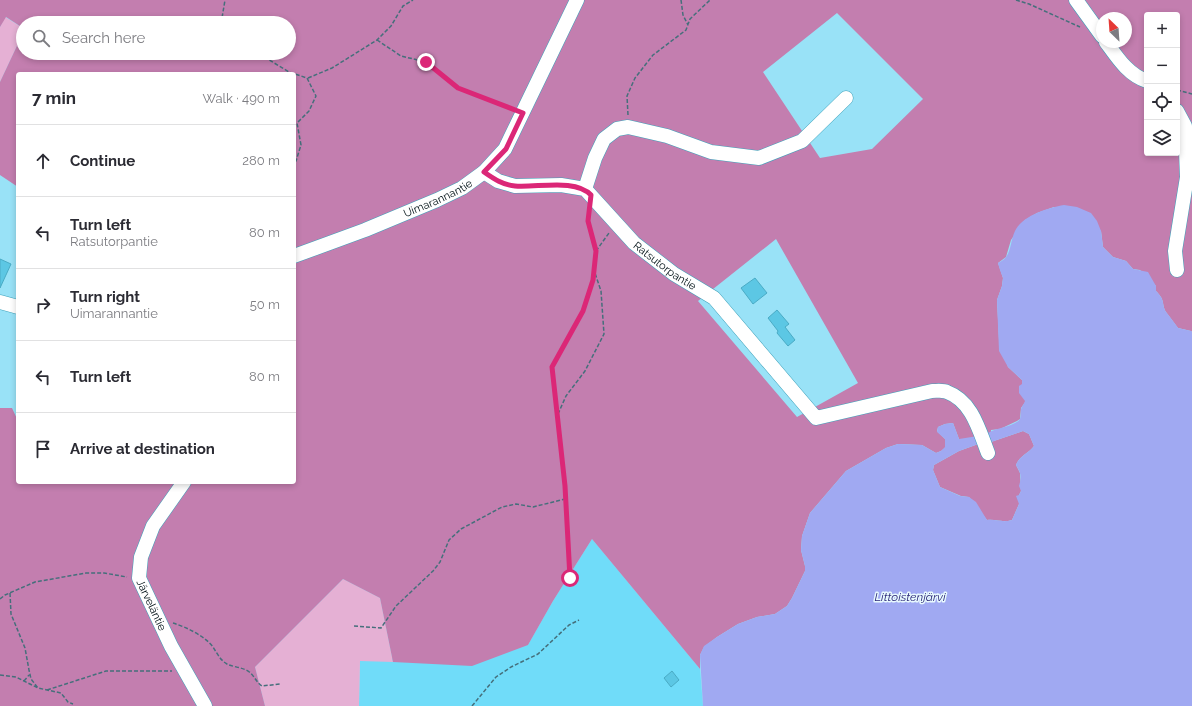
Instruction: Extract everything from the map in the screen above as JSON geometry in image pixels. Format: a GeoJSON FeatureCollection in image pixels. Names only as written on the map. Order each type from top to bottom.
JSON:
{"type":"FeatureCollection","features":[{"type":"Feature","properties":{"kind":"street","name":"Uimarannantie"},"geometry":{"type":"LineString","coordinates":[[296,255],[365,230],[437,200],[462,188],[484,172],[506,149],[577,0]]}},
{"type":"Feature","properties":{"kind":"street"},"geometry":{"type":"LineString","coordinates":[[1076,0],[1096,28]]}},
{"type":"Feature","properties":{"kind":"street"},"geometry":{"type":"LineString","coordinates":[[1110,48],[1125,68],[1144,80]]}},
{"type":"Feature","properties":{"kind":"street"},"geometry":{"type":"LineString","coordinates":[[484,172],[498,181],[515,186],[561,185],[588,192],[595,158],[604,139],[617,129],[628,127],[667,136],[711,152],[759,158],[802,141],[846,98]]}},
{"type":"Feature","properties":{"kind":"street"},"geometry":{"type":"LineString","coordinates":[[1177,270],[1175,251],[1187,177],[1186,126],[1180,116]]}},
{"type":"Feature","properties":{"kind":"street","name":"Ratsutorpantie"},"geometry":{"type":"LineString","coordinates":[[588,192],[634,243],[654,260],[714,298],[816,418],[932,391],[946,392],[962,401],[970,410],[978,426],[988,453]]}},
{"type":"Feature","properties":{"kind":"street"},"geometry":{"type":"LineString","coordinates":[[0,302],[16,306]]}},
{"type":"Feature","properties":{"kind":"street","name":"Järveläntie"},"geometry":{"type":"LineString","coordinates":[[183,484],[153,526],[140,557],[139,578],[171,646],[205,706]]}},
{"type":"Feature","properties":{"kind":"path"},"geometry":{"type":"LineString","coordinates":[[222,16],[225,0]]}},
{"type":"Feature","properties":{"kind":"path"},"geometry":{"type":"LineString","coordinates":[[296,74],[307,78],[332,68],[377,40],[391,26],[403,6],[413,0]]}},
{"type":"Feature","properties":{"kind":"path"},"geometry":{"type":"LineString","coordinates":[[681,0],[683,15],[688,25]]}},
{"type":"Feature","properties":{"kind":"path"},"geometry":{"type":"LineString","coordinates":[[628,127],[627,96],[635,78],[653,54],[686,30],[690,19],[710,0]]}},
{"type":"Feature","properties":{"kind":"path"},"geometry":{"type":"LineString","coordinates":[[1016,0],[1029,4],[1083,28]]}},
{"type":"Feature","properties":{"kind":"path"},"geometry":{"type":"LineString","coordinates":[[377,40],[401,56],[426,62],[458,88],[523,113]]}},
{"type":"Feature","properties":{"kind":"path"},"geometry":{"type":"LineString","coordinates":[[269,60],[289,72]]}},
{"type":"Feature","properties":{"kind":"path"},"geometry":{"type":"LineString","coordinates":[[296,161],[300,145],[297,123],[309,111],[316,96],[307,78]]}},
{"type":"Feature","properties":{"kind":"path"},"geometry":{"type":"LineString","coordinates":[[1180,91],[1192,94]]}},
{"type":"Feature","properties":{"kind":"path"},"geometry":{"type":"LineString","coordinates":[[570,578],[558,414],[552,367],[583,311],[593,280],[596,251],[588,221],[588,192]]}},
{"type":"Feature","properties":{"kind":"path"},"geometry":{"type":"LineString","coordinates":[[596,251],[617,223]]}},
{"type":"Feature","properties":{"kind":"path"},"geometry":{"type":"LineString","coordinates":[[558,414],[566,396],[585,371],[604,334],[601,291],[594,269]]}},
{"type":"Feature","properties":{"kind":"path"},"geometry":{"type":"LineString","coordinates":[[354,626],[381,628],[396,606],[433,572],[440,562],[449,540],[461,529],[502,507],[516,504],[533,507],[565,499]]}},
{"type":"Feature","properties":{"kind":"path"},"geometry":{"type":"LineString","coordinates":[[0,599],[35,582],[86,572],[139,578]]}},
{"type":"Feature","properties":{"kind":"path"},"geometry":{"type":"LineString","coordinates":[[10,593],[10,614],[25,648],[30,675],[38,688]]}},
{"type":"Feature","properties":{"kind":"path"},"geometry":{"type":"LineString","coordinates":[[472,706],[496,677],[511,667],[538,654],[569,625],[578,620]]}},
{"type":"Feature","properties":{"kind":"path"},"geometry":{"type":"LineString","coordinates":[[172,623],[200,635],[213,646],[218,655],[227,664],[246,669],[253,675],[257,683],[262,686],[280,684]]}},
{"type":"Feature","properties":{"kind":"path"},"geometry":{"type":"LineString","coordinates":[[47,690],[106,672],[185,670]]}},
{"type":"Feature","properties":{"kind":"path"},"geometry":{"type":"LineString","coordinates":[[0,675],[16,677],[38,688],[61,693],[68,702],[73,704]]}},
{"type":"Feature","properties":{"kind":"path"},"geometry":{"type":"LineString","coordinates":[[24,681],[30,675]]}},
{"type":"Feature","properties":{"kind":"shaded area"},"geometry":{"type":"Polygon","coordinates":[[[0,0],[1192,0],[1192,332],[1178,328],[1166,312],[1162,300],[1156,291],[1156,286],[1140,270],[1133,269],[1126,261],[1113,257],[1103,247],[1101,231],[1054,207],[1037,213],[1025,220],[1011,240],[1006,257],[998,263],[1003,278],[997,300],[999,340],[1008,367],[1022,380],[1026,401],[1021,408],[1020,419],[1000,429],[991,430],[991,442],[1023,431],[1029,434],[1034,446],[1019,459],[1016,465],[1020,473],[1021,491],[1019,495],[1019,504],[1012,520],[987,520],[969,497],[961,496],[940,487],[933,470],[934,465],[959,451],[981,443],[959,439],[953,423],[938,427],[937,431],[945,439],[945,448],[936,453],[922,445],[898,444],[886,448],[846,471],[810,513],[802,536],[801,550],[805,571],[787,606],[775,614],[757,617],[738,624],[717,637],[704,647],[700,655],[700,669],[592,539],[553,601],[528,645],[472,666],[393,662],[380,598],[343,579],[255,667],[265,706],[0,706],[0,408],[12,408],[16,417],[16,484],[296,484],[296,72],[16,72],[16,186],[0,175],[0,82],[16,48],[16,60],[296,60],[296,16],[16,16],[16,23],[6,17],[0,27],[0,0]],[[837,13],[763,72],[820,158],[872,149],[923,99],[837,13]],[[776,239],[698,301],[797,417],[858,383],[776,239]]]}},
{"type":"Feature","properties":{"kind":"shaded area"},"geometry":{"type":"Polygon","coordinates":[[[5,17],[16,24],[16,48],[0,82],[0,27],[5,17]]]}},
{"type":"Feature","properties":{"kind":"shaded area"},"geometry":{"type":"Polygon","coordinates":[[[592,539],[700,669],[703,706],[359,706],[360,661],[528,645],[553,601],[592,539]]]}},
{"type":"Feature","properties":{"kind":"shaded area"},"geometry":{"type":"Polygon","coordinates":[[[343,579],[380,598],[393,662],[360,661],[359,706],[265,706],[255,667],[343,579]]]}},
{"type":"Feature","properties":{"kind":"water","name":"Littoistenjärvi"},"geometry":{"type":"Polygon","coordinates":[[[1064,205],[1077,207],[1091,213],[1097,221],[1101,231],[1103,247],[1113,257],[1126,261],[1133,269],[1148,272],[1156,286],[1156,291],[1162,300],[1166,312],[1178,328],[1192,332],[1192,706],[703,706],[700,655],[704,646],[738,624],[757,617],[775,614],[787,606],[805,571],[801,550],[802,536],[810,513],[846,471],[886,448],[898,444],[922,445],[936,453],[941,451],[945,447],[945,439],[937,432],[938,427],[953,423],[959,439],[978,436],[981,443],[959,451],[934,465],[933,470],[940,487],[960,496],[969,497],[976,502],[987,520],[1012,520],[1019,504],[1016,496],[1019,495],[1021,491],[1019,486],[1020,475],[1016,465],[1019,459],[1034,446],[1029,434],[1023,431],[991,442],[988,433],[1018,421],[1020,419],[1021,409],[1025,401],[1019,393],[1019,386],[1022,384],[1022,380],[1008,367],[999,351],[997,300],[1003,278],[998,263],[1008,254],[1015,231],[1019,225],[1036,213],[1064,205]]]}},
{"type":"Feature","properties":{"kind":"building"},"geometry":{"type":"Polygon","coordinates":[[[0,259],[11,264],[0,288],[0,259]]]}},
{"type":"Feature","properties":{"kind":"building"},"geometry":{"type":"Polygon","coordinates":[[[755,278],[767,293],[753,304],[741,288],[755,278]]]}},
{"type":"Feature","properties":{"kind":"building"},"geometry":{"type":"Polygon","coordinates":[[[777,310],[789,324],[785,327],[795,340],[788,346],[777,333],[778,331],[768,318],[777,310]]]}},
{"type":"Feature","properties":{"kind":"building"},"geometry":{"type":"Polygon","coordinates":[[[672,671],[679,680],[671,687],[664,678],[672,671]]]}},
{"type":"Feature","properties":{"kind":"route"},"geometry":{"type":"LineString","coordinates":[[426,62],[458,88],[523,113],[506,149],[484,172],[498,181],[515,186],[561,185],[585,190],[591,195],[588,221],[596,251],[593,280],[583,311],[552,367],[565,486],[570,578]]}}]}
